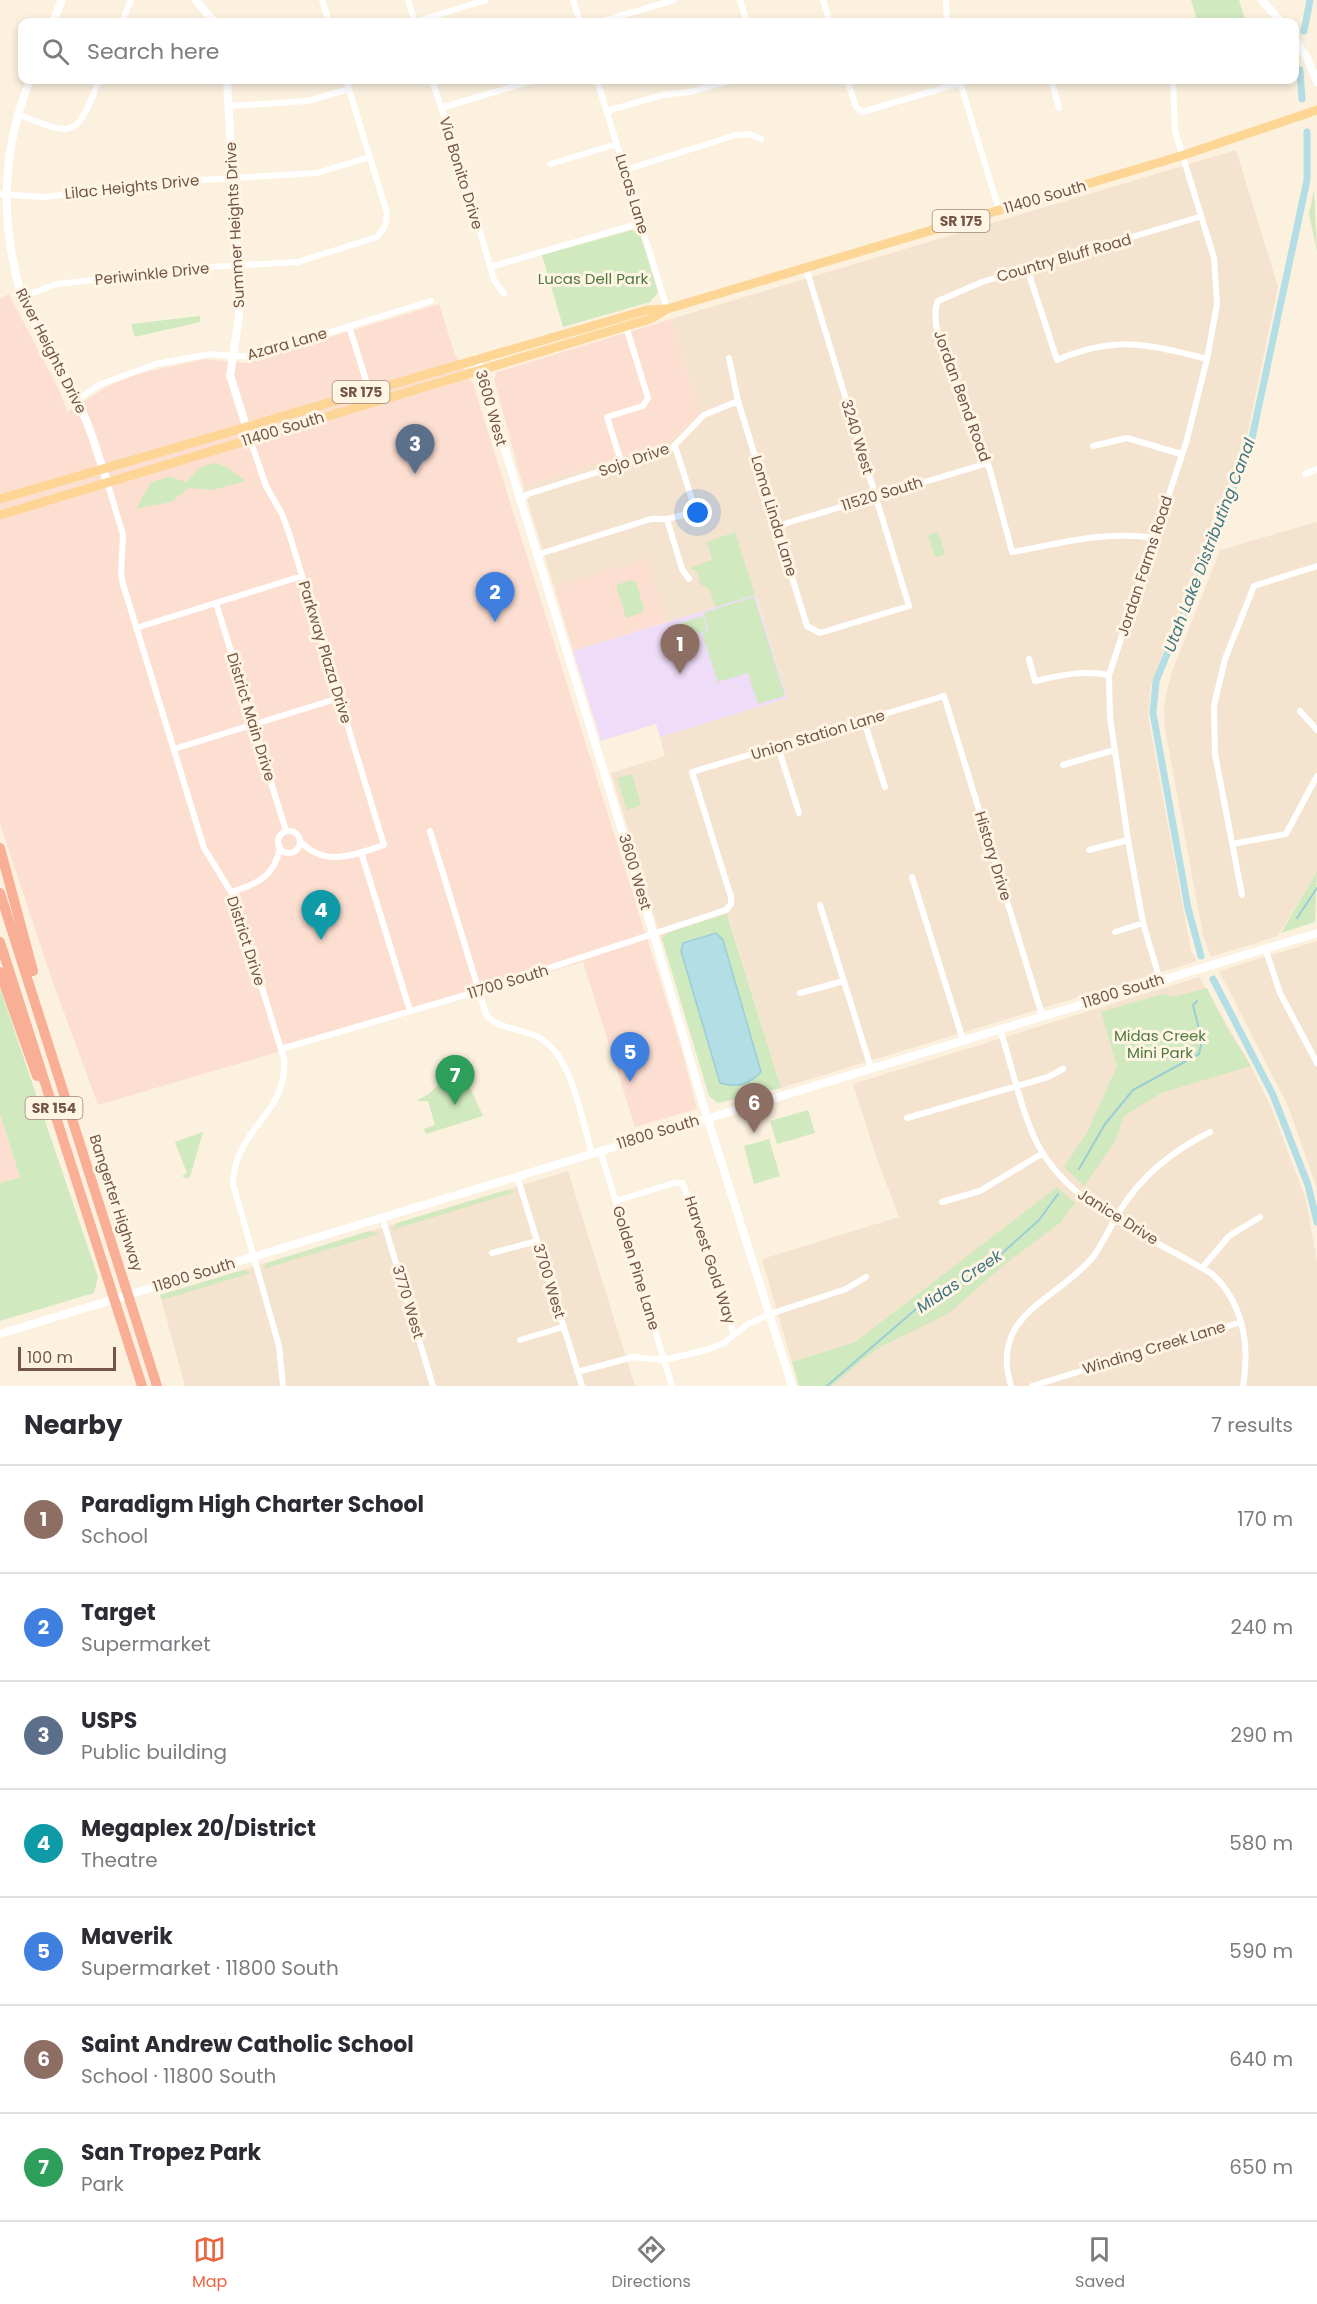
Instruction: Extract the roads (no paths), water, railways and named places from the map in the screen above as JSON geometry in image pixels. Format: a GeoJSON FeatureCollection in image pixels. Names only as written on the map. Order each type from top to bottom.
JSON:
{"type":"FeatureCollection","features":[{"type":"Feature","properties":{"kind":"highway"},"geometry":{"type":"LineString","coordinates":[[0,848],[28,945],[35,977],[35,995]]}},
{"type":"Feature","properties":{"kind":"highway","name":"Bangerter Highway"},"geometry":{"type":"LineString","coordinates":[[0,893],[35,995],[157,1386]]}},
{"type":"Feature","properties":{"kind":"highway","name":"Bangerter Highway"},"geometry":{"type":"LineString","coordinates":[[0,942],[142,1386]]}},
{"type":"Feature","properties":{"kind":"highway"},"geometry":{"type":"LineString","coordinates":[[0,972],[35,1073],[51,1099]]}},
{"type":"Feature","properties":{"kind":"main road"},"geometry":{"type":"LineString","coordinates":[[55,18],[62,0]]}},
{"type":"Feature","properties":{"kind":"main road"},"geometry":{"type":"LineString","coordinates":[[1262,0],[1278,18]]}},
{"type":"Feature","properties":{"kind":"main road"},"geometry":{"type":"LineString","coordinates":[[201,2],[211,18]]}},
{"type":"Feature","properties":{"kind":"main road"},"geometry":{"type":"LineString","coordinates":[[1299,46],[1317,82]]}},
{"type":"Feature","properties":{"kind":"main road","name":"River Heights Drive"},"geometry":{"type":"LineString","coordinates":[[28,84],[16,113],[4,158],[0,195],[5,248],[21,297],[76,400],[107,482]]}},
{"type":"Feature","properties":{"kind":"main road","name":"Summer Heights Drive"},"geometry":{"type":"LineString","coordinates":[[227,84],[240,304],[231,380],[250,439]]}},
{"type":"Feature","properties":{"kind":"main road","name":"11400 South"},"geometry":{"type":"LineString","coordinates":[[0,499],[441,368],[646,310],[667,309],[806,268],[1181,156],[1317,110]]}},
{"type":"Feature","properties":{"kind":"main road","name":"11400 South"},"geometry":{"type":"LineString","coordinates":[[0,515],[650,319],[667,309]]}},
{"type":"Feature","properties":{"kind":"main road","name":"3600 West"},"geometry":{"type":"LineString","coordinates":[[477,358],[653,932],[707,1117],[792,1386]]}},
{"type":"Feature","properties":{"kind":"main road"},"geometry":{"type":"LineString","coordinates":[[373,402],[376,394],[416,381],[441,368]]}},
{"type":"Feature","properties":{"kind":"main road"},"geometry":{"type":"LineString","coordinates":[[319,418],[326,410],[368,396],[369,390]]}},
{"type":"Feature","properties":{"kind":"main road","name":"11800 South"},"geometry":{"type":"LineString","coordinates":[[0,1334],[1317,933]]}},
{"type":"Feature","properties":{"kind":"street"},"geometry":{"type":"LineString","coordinates":[[124,18],[131,0]]}},
{"type":"Feature","properties":{"kind":"street"},"geometry":{"type":"LineString","coordinates":[[322,0],[327,18]]}},
{"type":"Feature","properties":{"kind":"street"},"geometry":{"type":"LineString","coordinates":[[408,0],[414,18]]}},
{"type":"Feature","properties":{"kind":"street"},"geometry":{"type":"LineString","coordinates":[[428,18],[486,0]]}},
{"type":"Feature","properties":{"kind":"street"},"geometry":{"type":"LineString","coordinates":[[573,0],[578,18]]}},
{"type":"Feature","properties":{"kind":"street"},"geometry":{"type":"LineString","coordinates":[[613,18],[674,0]]}},
{"type":"Feature","properties":{"kind":"street"},"geometry":{"type":"LineString","coordinates":[[740,0],[746,18]]}},
{"type":"Feature","properties":{"kind":"street"},"geometry":{"type":"LineString","coordinates":[[823,0],[829,18]]}},
{"type":"Feature","properties":{"kind":"street"},"geometry":{"type":"LineString","coordinates":[[946,0],[947,18]]}},
{"type":"Feature","properties":{"kind":"street"},"geometry":{"type":"LineString","coordinates":[[16,113],[55,129],[72,129],[83,119],[97,84]]}},
{"type":"Feature","properties":{"kind":"street"},"geometry":{"type":"LineString","coordinates":[[347,84],[370,157]]}},
{"type":"Feature","properties":{"kind":"street","name":"Via Bonito Drive"},"geometry":{"type":"LineString","coordinates":[[433,84],[495,282],[504,294]]}},
{"type":"Feature","properties":{"kind":"street"},"geometry":{"type":"LineString","coordinates":[[441,108],[522,84]]}},
{"type":"Feature","properties":{"kind":"street","name":"Lucas Lane"},"geometry":{"type":"LineString","coordinates":[[598,84],[667,309]]}},
{"type":"Feature","properties":{"kind":"street"},"geometry":{"type":"LineString","coordinates":[[607,111],[663,95],[689,92],[718,84]]}},
{"type":"Feature","properties":{"kind":"street"},"geometry":{"type":"LineString","coordinates":[[848,84],[856,107],[862,112],[951,84]]}},
{"type":"Feature","properties":{"kind":"street"},"geometry":{"type":"LineString","coordinates":[[961,84],[999,210]]}},
{"type":"Feature","properties":{"kind":"street"},"geometry":{"type":"LineString","coordinates":[[1052,84],[1059,108]]}},
{"type":"Feature","properties":{"kind":"street","name":"Jordan Farms Road"},"geometry":{"type":"LineString","coordinates":[[1160,980],[1143,923],[1128,840],[1110,717],[1109,675],[1144,575],[1181,454],[1207,359],[1217,304],[1214,258],[1173,124],[1173,84]]}},
{"type":"Feature","properties":{"kind":"street"},"geometry":{"type":"LineString","coordinates":[[229,106],[307,101],[349,89]]}},
{"type":"Feature","properties":{"kind":"street"},"geometry":{"type":"LineString","coordinates":[[625,170],[736,135],[749,134],[761,139]]}},
{"type":"Feature","properties":{"kind":"street"},"geometry":{"type":"LineString","coordinates":[[550,164],[617,144]]}},
{"type":"Feature","properties":{"kind":"street","name":"Lilac Heights Drive"},"geometry":{"type":"LineString","coordinates":[[0,195],[46,196],[321,172],[370,157]]}},
{"type":"Feature","properties":{"kind":"street","name":"Periwinkle Drive"},"geometry":{"type":"LineString","coordinates":[[21,297],[57,284],[238,265],[303,261],[375,239],[385,228],[387,213],[370,157]]}},
{"type":"Feature","properties":{"kind":"street","name":"Country Bluff Road"},"geometry":{"type":"LineString","coordinates":[[934,308],[938,302],[956,294],[1027,268],[1200,217]]}},
{"type":"Feature","properties":{"kind":"street"},"geometry":{"type":"LineString","coordinates":[[490,267],[641,223]]}},
{"type":"Feature","properties":{"kind":"street","name":"3240 West"},"geometry":{"type":"LineString","coordinates":[[806,268],[909,606],[819,633],[811,630]]}},
{"type":"Feature","properties":{"kind":"street"},"geometry":{"type":"LineString","coordinates":[[1027,268],[1057,360],[1096,347],[1120,343],[1147,346],[1207,359]]}},
{"type":"Feature","properties":{"kind":"street","name":"Azara Lane"},"geometry":{"type":"LineString","coordinates":[[76,400],[101,384],[156,364],[203,355],[232,357],[255,355],[431,301]]}},
{"type":"Feature","properties":{"kind":"street","name":"Jordan Bend Road"},"geometry":{"type":"LineString","coordinates":[[934,308],[936,324],[950,370],[980,438],[988,463],[1012,552],[1090,537],[1132,534],[1154,538]]}},
{"type":"Feature","properties":{"kind":"street"},"geometry":{"type":"LineString","coordinates":[[349,326],[369,390]]}},
{"type":"Feature","properties":{"kind":"street"},"geometry":{"type":"LineString","coordinates":[[622,465],[607,417],[643,406],[648,398],[626,326]]}},
{"type":"Feature","properties":{"kind":"street","name":"Loma Linda Lane"},"geometry":{"type":"LineString","coordinates":[[729,358],[738,401],[805,620],[811,630]]}},
{"type":"Feature","properties":{"kind":"street","name":"Sojo Drive"},"geometry":{"type":"LineString","coordinates":[[519,500],[528,494],[675,446],[704,416],[738,401]]}},
{"type":"Feature","properties":{"kind":"street"},"geometry":{"type":"LineString","coordinates":[[1093,446],[1127,438],[1181,454]]}},
{"type":"Feature","properties":{"kind":"street","name":"Parkway Plaza Drive"},"geometry":{"type":"LineString","coordinates":[[250,439],[266,486],[282,514],[384,845],[334,858],[312,852],[292,852]]}},
{"type":"Feature","properties":{"kind":"street"},"geometry":{"type":"LineString","coordinates":[[536,555],[651,519],[688,515],[694,508],[675,446]]}},
{"type":"Feature","properties":{"kind":"street","name":"11520 South"},"geometry":{"type":"LineString","coordinates":[[777,526],[988,463]]}},
{"type":"Feature","properties":{"kind":"street"},"geometry":{"type":"LineString","coordinates":[[1305,474],[1317,469]]}},
{"type":"Feature","properties":{"kind":"street","name":"District Drive"},"geometry":{"type":"LineString","coordinates":[[107,482],[123,535],[121,578],[136,628],[204,848],[231,892],[281,1049],[284,1070],[281,1089],[275,1103],[243,1143],[233,1170],[235,1199],[279,1346],[283,1386]]}},
{"type":"Feature","properties":{"kind":"street"},"geometry":{"type":"LineString","coordinates":[[667,519],[682,569],[689,579]]}},
{"type":"Feature","properties":{"kind":"street"},"geometry":{"type":"LineString","coordinates":[[1242,895],[1213,730],[1218,682],[1254,586],[1317,566]]}},
{"type":"Feature","properties":{"kind":"street"},"geometry":{"type":"LineString","coordinates":[[136,628],[302,576]]}},
{"type":"Feature","properties":{"kind":"street","name":"District Main Drive"},"geometry":{"type":"LineString","coordinates":[[216,603],[286,831]]}},
{"type":"Feature","properties":{"kind":"street"},"geometry":{"type":"LineString","coordinates":[[1029,659],[1035,681],[1065,674],[1092,672],[1109,675]]}},
{"type":"Feature","properties":{"kind":"street","name":"Union Station Lane"},"geometry":{"type":"LineString","coordinates":[[731,904],[731,897],[692,772],[944,696]]}},
{"type":"Feature","properties":{"kind":"street","name":"History Drive"},"geometry":{"type":"LineString","coordinates":[[944,696],[1042,1015]]}},
{"type":"Feature","properties":{"kind":"street"},"geometry":{"type":"LineString","coordinates":[[174,749],[339,698]]}},
{"type":"Feature","properties":{"kind":"street"},"geometry":{"type":"LineString","coordinates":[[1300,711],[1317,730]]}},
{"type":"Feature","properties":{"kind":"street"},"geometry":{"type":"LineString","coordinates":[[864,722],[885,787]]}},
{"type":"Feature","properties":{"kind":"street"},"geometry":{"type":"LineString","coordinates":[[778,747],[798,813]]}},
{"type":"Feature","properties":{"kind":"street"},"geometry":{"type":"LineString","coordinates":[[1063,765],[1114,750]]}},
{"type":"Feature","properties":{"kind":"street"},"geometry":{"type":"LineString","coordinates":[[1232,844],[1286,834],[1317,776]]}},
{"type":"Feature","properties":{"kind":"street"},"geometry":{"type":"LineString","coordinates":[[231,892],[257,883],[269,874],[277,862],[279,838],[286,831],[295,832],[300,841],[312,852]]}},
{"type":"Feature","properties":{"kind":"street"},"geometry":{"type":"LineString","coordinates":[[430,831],[479,991]]}},
{"type":"Feature","properties":{"kind":"street"},"geometry":{"type":"LineString","coordinates":[[1089,850],[1128,840]]}},
{"type":"Feature","properties":{"kind":"street"},"geometry":{"type":"LineString","coordinates":[[277,862],[292,852],[300,841]]}},
{"type":"Feature","properties":{"kind":"street"},"geometry":{"type":"LineString","coordinates":[[280,847],[292,852]]}},
{"type":"Feature","properties":{"kind":"street"},"geometry":{"type":"LineString","coordinates":[[361,852],[410,1011]]}},
{"type":"Feature","properties":{"kind":"street"},"geometry":{"type":"LineString","coordinates":[[912,877],[963,1040]]}},
{"type":"Feature","properties":{"kind":"street","name":"11700 South"},"geometry":{"type":"LineString","coordinates":[[281,1049],[479,991],[726,909],[731,904]]}},
{"type":"Feature","properties":{"kind":"street"},"geometry":{"type":"LineString","coordinates":[[820,905],[871,1068]]}},
{"type":"Feature","properties":{"kind":"street"},"geometry":{"type":"LineString","coordinates":[[1115,932],[1143,923]]}},
{"type":"Feature","properties":{"kind":"street"},"geometry":{"type":"LineString","coordinates":[[1265,948],[1280,993],[1317,1064]]}},
{"type":"Feature","properties":{"kind":"street"},"geometry":{"type":"LineString","coordinates":[[800,993],[844,981]]}},
{"type":"Feature","properties":{"kind":"street","name":"Golden Pine Lane"},"geometry":{"type":"LineString","coordinates":[[479,991],[489,1019],[538,1036],[561,1058],[616,1201],[672,1386]]}},
{"type":"Feature","properties":{"kind":"street","name":"Janice Drive"},"geometry":{"type":"LineString","coordinates":[[1000,1029],[1033,1133],[1043,1153],[1071,1188],[1115,1218],[1202,1268],[1227,1289],[1241,1322],[1244,1386]]}},
{"type":"Feature","properties":{"kind":"street"},"geometry":{"type":"LineString","coordinates":[[907,1118],[1048,1077],[1063,1069]]}},
{"type":"Feature","properties":{"kind":"street"},"geometry":{"type":"LineString","coordinates":[[1011,1386],[1007,1356],[1017,1325],[1034,1305],[1086,1263],[1132,1193],[1160,1164],[1191,1141],[1210,1132]]}},
{"type":"Feature","properties":{"kind":"street"},"geometry":{"type":"LineString","coordinates":[[942,1202],[980,1191],[1043,1153]]}},
{"type":"Feature","properties":{"kind":"street","name":"3700 West"},"geometry":{"type":"LineString","coordinates":[[517,1176],[582,1386]]}},
{"type":"Feature","properties":{"kind":"street","name":"Harvest Gold Way"},"geometry":{"type":"LineString","coordinates":[[616,1201],[674,1183],[681,1183],[699,1221],[734,1335]]}},
{"type":"Feature","properties":{"kind":"street","name":"3770 West"},"geometry":{"type":"LineString","coordinates":[[382,1217],[433,1386]]}},
{"type":"Feature","properties":{"kind":"street"},"geometry":{"type":"LineString","coordinates":[[1202,1268],[1229,1236],[1260,1217]]}},
{"type":"Feature","properties":{"kind":"street"},"geometry":{"type":"LineString","coordinates":[[492,1253],[537,1241]]}},
{"type":"Feature","properties":{"kind":"street"},"geometry":{"type":"LineString","coordinates":[[578,1372],[633,1358],[664,1360],[706,1350],[723,1344],[748,1324],[770,1314],[846,1289],[866,1277]]}},
{"type":"Feature","properties":{"kind":"street","name":"Winding Creek Lane"},"geometry":{"type":"LineString","coordinates":[[1032,1386],[1241,1322]]}},
{"type":"Feature","properties":{"kind":"street"},"geometry":{"type":"LineString","coordinates":[[520,1340],[563,1327]]}},
{"type":"Feature","properties":{"kind":"water"},"geometry":{"type":"Polygon","coordinates":[[[716,933],[723,940],[761,1072],[747,1083],[737,1085],[720,1083],[681,951],[683,943],[716,933]]]}},
{"type":"Feature","properties":{"kind":"waterway","name":"Utah Lake Distributing Canal"},"geometry":{"type":"LineString","coordinates":[[1304,31],[1310,0]]}},
{"type":"Feature","properties":{"kind":"waterway","name":"Utah Lake Distributing Canal"},"geometry":{"type":"LineString","coordinates":[[1300,70],[1302,99]]}},
{"type":"Feature","properties":{"kind":"waterway","name":"Utah Lake Distributing Canal"},"geometry":{"type":"LineString","coordinates":[[1201,956],[1188,908],[1153,713],[1156,681],[1211,547],[1252,438],[1307,180],[1307,132]]}},
{"type":"Feature","properties":{"kind":"waterway","name":"Midas Creek"},"geometry":{"type":"LineString","coordinates":[[1297,918],[1317,888]]}},
{"type":"Feature","properties":{"kind":"waterway","name":"Utah Lake Distributing Canal"},"geometry":{"type":"LineString","coordinates":[[1213,979],[1273,1095],[1308,1185],[1317,1222]]}},
{"type":"Feature","properties":{"kind":"waterway","name":"Midas Creek"},"geometry":{"type":"LineString","coordinates":[[1079,1169],[1105,1124],[1133,1090],[1199,1054],[1202,1041],[1193,1005],[1197,1001]]}},
{"type":"Feature","properties":{"kind":"waterway","name":"Midas Creek"},"geometry":{"type":"LineString","coordinates":[[827,1386],[923,1303],[988,1266],[1039,1220],[1058,1194]]}},
{"type":"Feature","properties":{"kind":"place","name":"USPS"},"geometry":{"type":"Point","coordinates":[415,474]}},
{"type":"Feature","properties":{"kind":"place","name":"Target"},"geometry":{"type":"Point","coordinates":[495,622]}},
{"type":"Feature","properties":{"kind":"place","name":"Paradigm High Charter School"},"geometry":{"type":"Point","coordinates":[680,674]}},
{"type":"Feature","properties":{"kind":"place","name":"Megaplex 20/District"},"geometry":{"type":"Point","coordinates":[321,940]}},
{"type":"Feature","properties":{"kind":"place","name":"Maverik"},"geometry":{"type":"Point","coordinates":[630,1082]}},
{"type":"Feature","properties":{"kind":"place","name":"San Tropez Park"},"geometry":{"type":"Point","coordinates":[455,1105]}},
{"type":"Feature","properties":{"kind":"place","name":"Saint Andrew Catholic School"},"geometry":{"type":"Point","coordinates":[754,1133]}},
{"type":"Feature","properties":{"kind":"park label","name":"Lucas Dell Park"},"geometry":{"type":"Point","coordinates":[593,279]}},
{"type":"Feature","properties":{"kind":"park label","name":"Midas Creek Mini Park"},"geometry":{"type":"Point","coordinates":[1160,1044]}}]}
